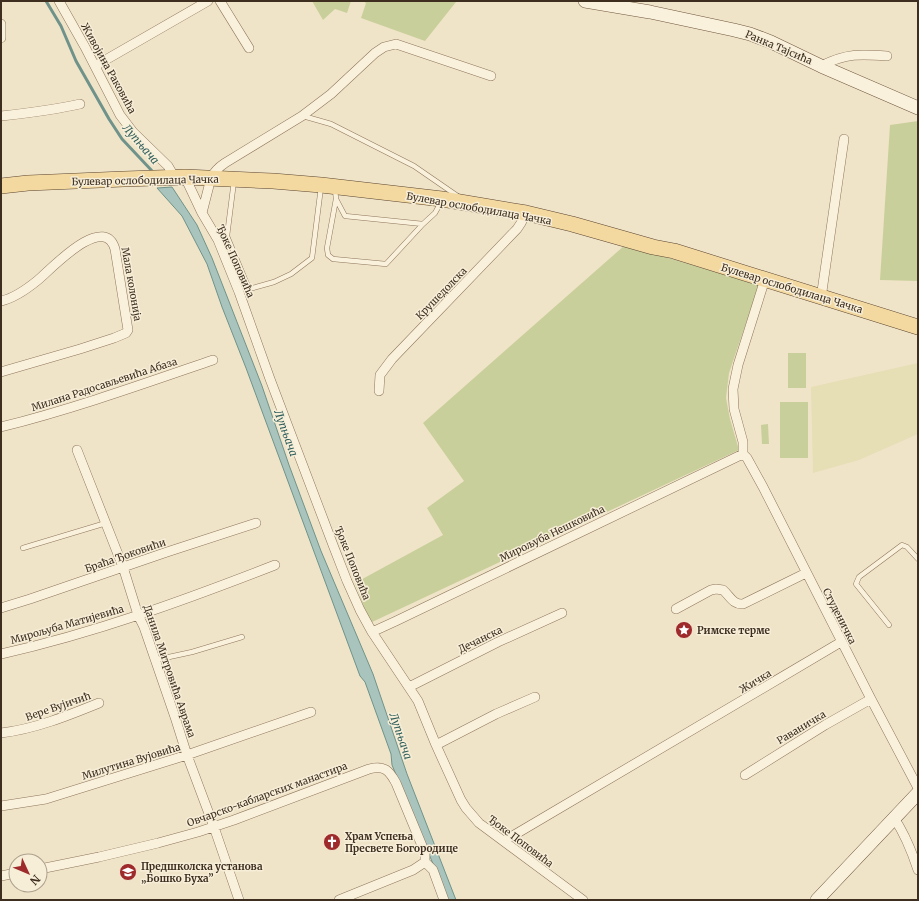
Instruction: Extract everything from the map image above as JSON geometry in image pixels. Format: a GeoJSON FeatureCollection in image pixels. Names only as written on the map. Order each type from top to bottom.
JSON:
{"type":"FeatureCollection","features":[{"type":"Feature","properties":{"kind":"main road","name":"Булевар ослободилаца Чачка"},"geometry":{"type":"LineString","coordinates":[[1,186],[34,183],[180,177],[273,181],[331,191],[442,199],[526,213],[674,251],[918,327]]}},
{"type":"Feature","properties":{"kind":"street","name":"Живојина Раковића"},"geometry":{"type":"LineString","coordinates":[[59,1],[120,115],[133,132],[180,177]]}},
{"type":"Feature","properties":{"kind":"street"},"geometry":{"type":"LineString","coordinates":[[94,66],[208,1]]}},
{"type":"Feature","properties":{"kind":"street"},"geometry":{"type":"LineString","coordinates":[[220,1],[249,48]]}},
{"type":"Feature","properties":{"kind":"street","name":"Ранка Тајсића"},"geometry":{"type":"LineString","coordinates":[[585,1],[650,12],[734,30],[771,42],[918,108]]}},
{"type":"Feature","properties":{"kind":"street"},"geometry":{"type":"LineString","coordinates":[[1,24],[1,38]]}},
{"type":"Feature","properties":{"kind":"street"},"geometry":{"type":"LineString","coordinates":[[202,213],[211,178],[216,170],[302,116],[331,94],[375,53],[384,47],[396,44],[491,76]]}},
{"type":"Feature","properties":{"kind":"street"},"geometry":{"type":"LineString","coordinates":[[822,66],[833,60],[850,56],[864,54],[887,56]]}},
{"type":"Feature","properties":{"kind":"street"},"geometry":{"type":"LineString","coordinates":[[1,116],[50,111],[80,104]]}},
{"type":"Feature","properties":{"kind":"street"},"geometry":{"type":"LineString","coordinates":[[821,298],[844,139]]}},
{"type":"Feature","properties":{"kind":"street","name":"Ђоке Поповића"},"geometry":{"type":"LineString","coordinates":[[180,177],[218,240],[239,292],[270,379],[337,556],[360,610],[387,656],[418,700],[436,745],[466,808],[479,823],[583,900]]}},
{"type":"Feature","properties":{"kind":"street","name":"Крушедолска"},"geometry":{"type":"LineString","coordinates":[[378,391],[380,375],[392,359],[517,229],[526,213]]}},
{"type":"Feature","properties":{"kind":"street","name":"Мала колонија"},"geometry":{"type":"LineString","coordinates":[[1,301],[24,290],[81,244],[97,237],[105,237],[112,242],[115,249],[128,330],[122,335],[107,340],[1,372]]}},
{"type":"Feature","properties":{"kind":"street"},"geometry":{"type":"LineString","coordinates":[[743,454],[743,442],[734,409],[733,389],[738,366],[765,279]]}},
{"type":"Feature","properties":{"kind":"street","name":"Милана Радосављевића Абаза"},"geometry":{"type":"LineString","coordinates":[[1,427],[130,388],[213,360]]}},
{"type":"Feature","properties":{"kind":"street","name":"Данила Митровића Аврама"},"geometry":{"type":"LineString","coordinates":[[77,450],[124,567],[138,615],[144,627],[187,755],[239,900]]}},
{"type":"Feature","properties":{"kind":"street","name":"Мирољуба Нешковића"},"geometry":{"type":"LineString","coordinates":[[372,632],[396,622],[743,454]]}},
{"type":"Feature","properties":{"kind":"street","name":"Студеничка"},"geometry":{"type":"LineString","coordinates":[[743,454],[747,458],[791,541],[870,699],[918,788]]}},
{"type":"Feature","properties":{"kind":"street","name":"Браћа Ђоковићи"},"geometry":{"type":"LineString","coordinates":[[1,608],[256,523]]}},
{"type":"Feature","properties":{"kind":"street","name":"Мирољуба Матијевића"},"geometry":{"type":"LineString","coordinates":[[1,654],[35,646],[138,615],[216,588],[275,565]]}},
{"type":"Feature","properties":{"kind":"street"},"geometry":{"type":"LineString","coordinates":[[676,609],[711,590],[716,589],[723,590],[736,604],[743,604],[806,573]]}},
{"type":"Feature","properties":{"kind":"street","name":"Дечанска"},"geometry":{"type":"LineString","coordinates":[[409,687],[498,642],[562,613]]}},
{"type":"Feature","properties":{"kind":"street","name":"Жичка"},"geometry":{"type":"LineString","coordinates":[[504,841],[841,642]]}},
{"type":"Feature","properties":{"kind":"street"},"geometry":{"type":"LineString","coordinates":[[436,745],[496,714],[535,697]]}},
{"type":"Feature","properties":{"kind":"street","name":"Раваничка"},"geometry":{"type":"LineString","coordinates":[[745,775],[870,699]]}},
{"type":"Feature","properties":{"kind":"street","name":"Вере Вујичић"},"geometry":{"type":"LineString","coordinates":[[1,733],[20,730],[49,722],[99,703]]}},
{"type":"Feature","properties":{"kind":"street","name":"Милутина Вујовића"},"geometry":{"type":"LineString","coordinates":[[1,806],[46,799],[187,755],[311,712]]}},
{"type":"Feature","properties":{"kind":"street","name":"Овчарско-кабларских манастира"},"geometry":{"type":"LineString","coordinates":[[48,867],[158,843],[214,827],[374,768],[384,768],[391,774],[396,783],[425,853],[425,862]]}},
{"type":"Feature","properties":{"kind":"street"},"geometry":{"type":"LineString","coordinates":[[817,900],[918,793]]}},
{"type":"Feature","properties":{"kind":"street"},"geometry":{"type":"LineString","coordinates":[[894,818],[909,846],[918,870]]}},
{"type":"Feature","properties":{"kind":"street"},"geometry":{"type":"LineString","coordinates":[[339,900],[413,870],[425,862],[433,870],[444,900]]}},
{"type":"Feature","properties":{"kind":"lane"},"geometry":{"type":"LineString","coordinates":[[302,116],[331,124],[414,166],[470,204]]}},
{"type":"Feature","properties":{"kind":"lane"},"geometry":{"type":"LineString","coordinates":[[234,180],[227,236],[249,289],[274,282],[291,274],[312,258],[331,191]]}},
{"type":"Feature","properties":{"kind":"lane"},"geometry":{"type":"LineString","coordinates":[[331,191],[345,216],[423,224]]}},
{"type":"Feature","properties":{"kind":"lane"},"geometry":{"type":"LineString","coordinates":[[331,191],[326,248],[328,255],[333,259],[386,264],[434,213],[439,207],[442,199]]}},
{"type":"Feature","properties":{"kind":"lane"},"geometry":{"type":"LineString","coordinates":[[23,548],[106,523]]}},
{"type":"Feature","properties":{"kind":"lane"},"geometry":{"type":"LineString","coordinates":[[889,625],[856,584],[859,577],[902,545],[907,547],[918,559]]}},
{"type":"Feature","properties":{"kind":"lane"},"geometry":{"type":"LineString","coordinates":[[155,660],[192,652],[242,637]]}},
{"type":"Feature","properties":{"kind":"shaded area"},"geometry":{"type":"Polygon","coordinates":[[[918,363],[918,434],[859,460],[813,473],[811,387],[918,363]]]}},
{"type":"Feature","properties":{"kind":"green space"},"geometry":{"type":"Polygon","coordinates":[[[312,1],[351,1],[347,13],[335,9],[323,20],[312,1]]]}},
{"type":"Feature","properties":{"kind":"green space"},"geometry":{"type":"Polygon","coordinates":[[[363,1],[460,1],[456,2],[425,41],[361,18],[366,3],[363,1]]]}},
{"type":"Feature","properties":{"kind":"green space"},"geometry":{"type":"Polygon","coordinates":[[[918,121],[918,281],[880,280],[890,125],[918,121]]]}},
{"type":"Feature","properties":{"kind":"green space"},"geometry":{"type":"Polygon","coordinates":[[[625,245],[759,285],[729,373],[726,398],[730,419],[739,450],[370,623],[355,583],[443,535],[427,508],[464,481],[423,423],[625,245]]]}},
{"type":"Feature","properties":{"kind":"green space"},"geometry":{"type":"Polygon","coordinates":[[[788,353],[806,353],[806,388],[788,388],[788,353]]]}},
{"type":"Feature","properties":{"kind":"green space"},"geometry":{"type":"Polygon","coordinates":[[[780,402],[808,402],[808,458],[780,458],[780,402]]]}},
{"type":"Feature","properties":{"kind":"green space"},"geometry":{"type":"Polygon","coordinates":[[[768,424],[769,444],[762,444],[761,425],[768,424]]]}},
{"type":"Feature","properties":{"kind":"water"},"geometry":{"type":"Polygon","coordinates":[[[172,187],[197,225],[212,258],[262,386],[321,551],[373,674],[407,774],[456,900],[448,900],[392,765],[391,754],[365,682],[360,676],[207,264],[182,216],[157,188],[172,187]]]}},
{"type":"Feature","properties":{"kind":"waterway","name":"Лупњача"},"geometry":{"type":"LineString","coordinates":[[46,1],[61,26],[76,61],[109,119],[122,139],[154,173]]}},
{"type":"Feature","properties":{"kind":"place","name":"Римске терме"},"geometry":{"type":"Point","coordinates":[684,630]}},
{"type":"Feature","properties":{"kind":"place","name":"Храм Успења Пресвете Богородице"},"geometry":{"type":"Point","coordinates":[332,842]}},
{"type":"Feature","properties":{"kind":"place","name":"Предшколска установа „Бошко Буха”"},"geometry":{"type":"Point","coordinates":[128,872]}}]}
